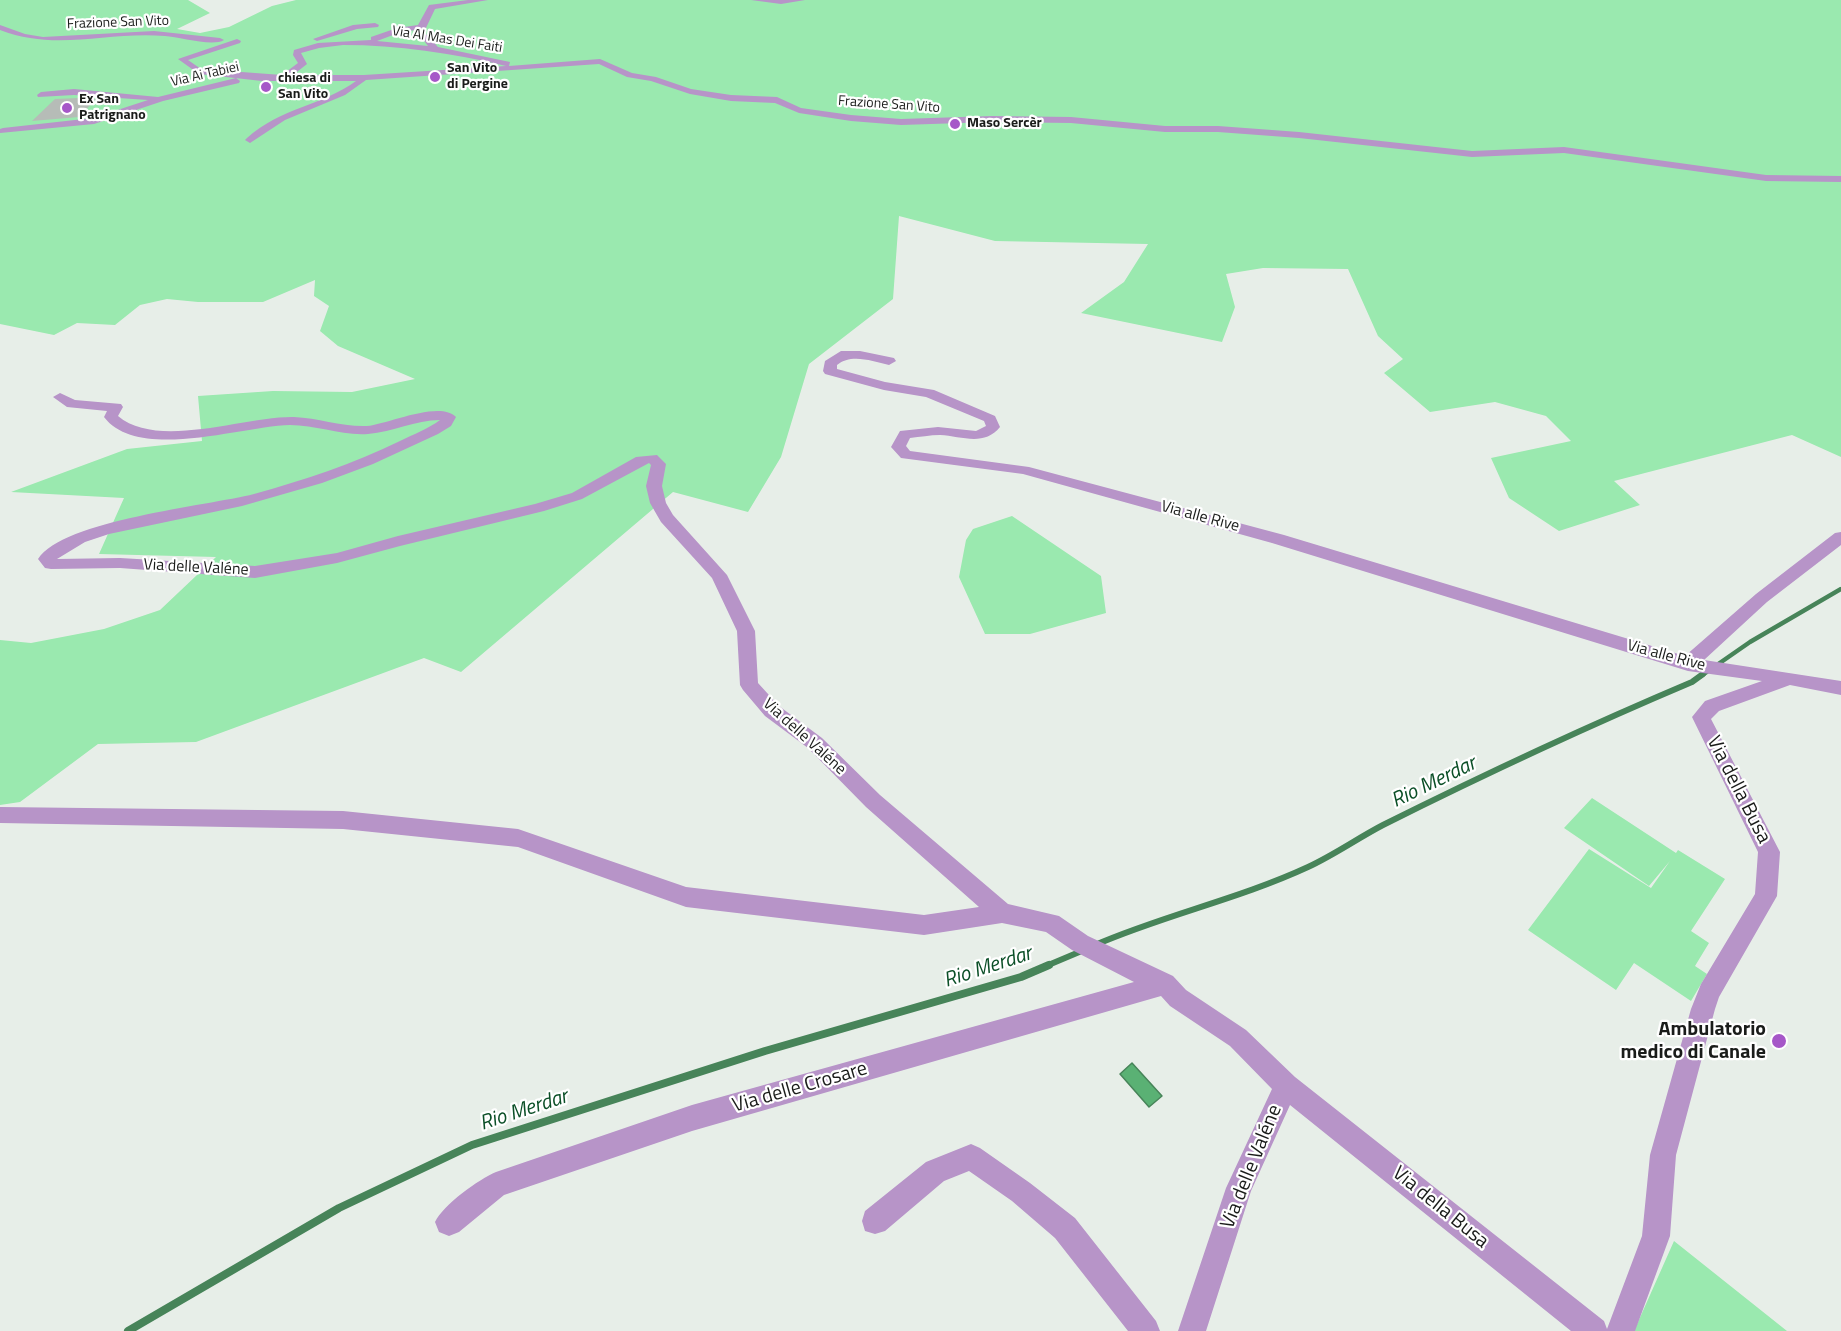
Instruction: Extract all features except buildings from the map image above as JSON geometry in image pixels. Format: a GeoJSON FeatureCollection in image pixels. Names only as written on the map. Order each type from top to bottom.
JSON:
{"type":"FeatureCollection","features":[{"type":"Feature","properties":{"kind":"street"},"geometry":{"type":"LineString","coordinates":[[435,49],[420,32],[432,7],[484,0]]}},
{"type":"Feature","properties":{"kind":"street"},"geometry":{"type":"LineString","coordinates":[[755,0],[781,2],[801,0]]}},
{"type":"Feature","properties":{"kind":"street"},"geometry":{"type":"LineString","coordinates":[[304,49],[297,47],[356,27],[375,25]]}},
{"type":"Feature","properties":{"kind":"street","name":"Frazione San Vito"},"geometry":{"type":"LineString","coordinates":[[0,27],[23,36],[43,39],[170,33],[193,39],[237,42],[182,59],[199,71],[255,78],[364,78],[600,62],[630,75],[653,79],[690,91],[731,98],[777,100],[799,110],[850,118],[901,122],[992,119],[1071,120],[1165,129],[1299,135],[1472,154],[1564,150],[1766,178],[1841,179]]}},
{"type":"Feature","properties":{"kind":"street"},"geometry":{"type":"LineString","coordinates":[[365,43],[380,35],[421,27]]}},
{"type":"Feature","properties":{"kind":"street","name":"Via Al Mas Dei Faiti"},"geometry":{"type":"LineString","coordinates":[[304,49],[365,43],[435,49],[523,67]]}},
{"type":"Feature","properties":{"kind":"street"},"geometry":{"type":"LineString","coordinates":[[285,77],[303,64],[297,52],[304,49]]}},
{"type":"Feature","properties":{"kind":"street","name":"Via Ai Tabiei"},"geometry":{"type":"LineString","coordinates":[[161,99],[189,94],[232,81],[255,78]]}},
{"type":"Feature","properties":{"kind":"street"},"geometry":{"type":"LineString","coordinates":[[250,140],[301,109],[349,90],[364,78]]}},
{"type":"Feature","properties":{"kind":"street"},"geometry":{"type":"LineString","coordinates":[[41,95],[74,92],[161,99]]}},
{"type":"Feature","properties":{"kind":"street"},"geometry":{"type":"LineString","coordinates":[[3,131],[94,121],[161,99]]}},
{"type":"Feature","properties":{"kind":"street","name":"Via alle Rive"},"geometry":{"type":"LineString","coordinates":[[889,361],[860,355],[841,355],[830,364],[830,372],[884,386],[929,393],[990,419],[993,427],[987,432],[974,436],[941,431],[905,434],[898,447],[906,455],[1024,470],[1278,539],[1688,664],[1792,678],[1841,688]]}},
{"type":"Feature","properties":{"kind":"street","name":"Via delle Valéne"},"geometry":{"type":"LineString","coordinates":[[60,398],[72,404],[116,407],[111,417],[116,425],[125,430],[162,435],[293,421],[368,430],[393,426],[422,417],[439,415],[449,417],[446,423],[433,431],[347,470],[226,505],[155,518],[74,540],[52,552],[46,559],[51,564],[120,563],[255,572],[338,558],[398,541],[539,508],[577,496],[641,460],[652,458],[659,464],[654,486],[658,503],[667,518],[718,575],[746,631],[749,685],[772,711],[815,743],[873,801],[1002,913]]}},
{"type":"Feature","properties":{"kind":"street"},"geometry":{"type":"LineString","coordinates":[[1688,664],[1724,629],[1796,569],[1841,537]]}},
{"type":"Feature","properties":{"kind":"street","name":"Via della Busa"},"geometry":{"type":"LineString","coordinates":[[1621,1331],[1656,1236],[1663,1155],[1703,1009],[1709,992],[1766,896],[1770,852],[1701,717],[1712,706],[1792,678]]}},
{"type":"Feature","properties":{"kind":"street","name":"Via delle Valéne"},"geometry":{"type":"LineString","coordinates":[[0,815],[343,820],[518,838],[686,897],[924,926],[1002,913],[1051,923],[1080,943],[1165,984],[1178,998],[1238,1038],[1286,1086],[1239,1188],[1192,1331]]}},
{"type":"Feature","properties":{"kind":"street","name":"Via delle Crosare"},"geometry":{"type":"LineString","coordinates":[[449,1222],[496,1185],[692,1118],[1165,984]]}},
{"type":"Feature","properties":{"kind":"street","name":"Via della Busa"},"geometry":{"type":"LineString","coordinates":[[1286,1086],[1594,1331]]}},
{"type":"Feature","properties":{"kind":"street"},"geometry":{"type":"LineString","coordinates":[[875,1221],[934,1171],[971,1157],[1022,1192],[1065,1228],[1146,1331]]}},
{"type":"Feature","properties":{"kind":"shaded area"},"geometry":{"type":"Polygon","coordinates":[[[0,0],[188,0],[210,13],[177,29],[200,33],[229,27],[272,6],[296,0],[1841,0],[1841,457],[1792,435],[1614,481],[1640,505],[1559,531],[1509,498],[1491,458],[1571,441],[1546,416],[1495,402],[1430,412],[1384,373],[1403,359],[1378,336],[1348,269],[1263,268],[1226,274],[1235,307],[1222,342],[1081,313],[1124,282],[1148,244],[995,241],[899,216],[893,299],[809,364],[781,457],[748,512],[673,492],[461,672],[424,658],[196,742],[98,744],[20,802],[0,805],[0,640],[31,643],[104,629],[160,610],[216,557],[99,554],[124,498],[11,492],[127,449],[202,441],[198,396],[273,391],[352,392],[415,379],[338,346],[320,331],[329,306],[314,296],[315,280],[263,302],[198,302],[167,299],[140,305],[115,325],[77,323],[54,335],[0,324],[0,0]]]}},
{"type":"Feature","properties":{"kind":"shaded area"},"geometry":{"type":"Polygon","coordinates":[[[1012,516],[1101,576],[1106,613],[1030,634],[985,634],[959,577],[966,540],[973,529],[1012,516]]]}},
{"type":"Feature","properties":{"kind":"shaded area"},"geometry":{"type":"Polygon","coordinates":[[[1592,798],[1676,853],[1678,850],[1725,879],[1691,931],[1709,943],[1695,966],[1707,974],[1691,1001],[1634,963],[1616,990],[1528,930],[1589,849],[1651,888],[1670,861],[1649,886],[1564,828],[1592,798]]]}},
{"type":"Feature","properties":{"kind":"shaded area"},"geometry":{"type":"Polygon","coordinates":[[[1132,1063],[1162,1096],[1149,1107],[1120,1074],[1132,1063]]]}},
{"type":"Feature","properties":{"kind":"shaded area"},"geometry":{"type":"Polygon","coordinates":[[[1674,1241],[1787,1331],[1634,1331],[1674,1241]]]}},
{"type":"Feature","properties":{"kind":"waterway","name":"Rio Merdar"},"geometry":{"type":"LineString","coordinates":[[1701,676],[1750,642],[1841,589]]}},
{"type":"Feature","properties":{"kind":"waterway","name":"Rio Merdar"},"geometry":{"type":"LineString","coordinates":[[1095,945],[1308,867],[1421,806],[1575,733],[1692,682],[1703,674]]}},
{"type":"Feature","properties":{"kind":"waterway","name":"Rio Merdar"},"geometry":{"type":"LineString","coordinates":[[1046,966],[1084,950]]}},
{"type":"Feature","properties":{"kind":"waterway","name":"Rio Merdar"},"geometry":{"type":"LineString","coordinates":[[128,1331],[339,1208],[472,1145],[765,1051],[1021,977],[1049,965]]}},
{"type":"Feature","properties":{"kind":"place","name":"San Vito di Pergine"},"geometry":{"type":"Point","coordinates":[435,77]}},
{"type":"Feature","properties":{"kind":"place","name":"chiesa di San Vito"},"geometry":{"type":"Point","coordinates":[266,87]}},
{"type":"Feature","properties":{"kind":"place","name":"Ex San Patrignano"},"geometry":{"type":"Point","coordinates":[67,108]}},
{"type":"Feature","properties":{"kind":"place","name":"Maso Sercèr"},"geometry":{"type":"Point","coordinates":[955,124]}},
{"type":"Feature","properties":{"kind":"place","name":"Ambulatorio medico di Canale"},"geometry":{"type":"Point","coordinates":[1779,1041]}}]}
